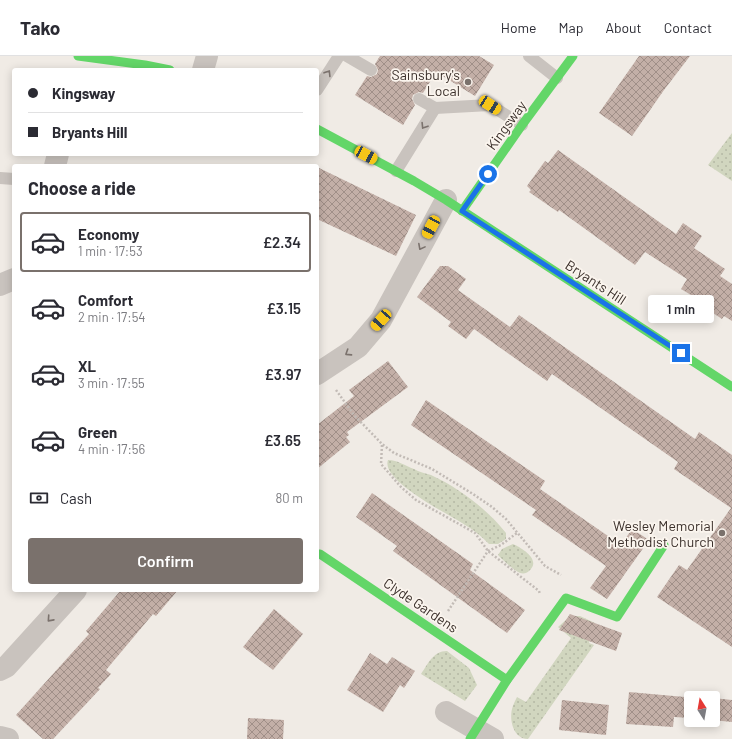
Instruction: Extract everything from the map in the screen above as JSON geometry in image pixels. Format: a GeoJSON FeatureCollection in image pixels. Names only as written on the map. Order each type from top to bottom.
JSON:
{"type":"FeatureCollection","features":[{"type":"Feature","properties":{"kind":"street"},"geometry":{"type":"LineString","coordinates":[[76,68],[79,56],[160,68]]}},
{"type":"Feature","properties":{"kind":"street"},"geometry":{"type":"LineString","coordinates":[[203,68],[207,56]]}},
{"type":"Feature","properties":{"kind":"street","name":"Kingsway"},"geometry":{"type":"LineString","coordinates":[[454,206],[522,126],[573,56]]}},
{"type":"Feature","properties":{"kind":"street","name":"Bryants Hill"},"geometry":{"type":"LineString","coordinates":[[319,130],[414,180],[732,387]]}},
{"type":"Feature","properties":{"kind":"street"},"geometry":{"type":"LineString","coordinates":[[320,372],[358,347],[381,320],[454,206]]}},
{"type":"Feature","properties":{"kind":"street"},"geometry":{"type":"LineString","coordinates":[[0,285],[12,280]]}},
{"type":"Feature","properties":{"kind":"street"},"geometry":{"type":"LineString","coordinates":[[446,712],[479,735],[507,680],[566,598],[616,617],[664,545]]}},
{"type":"Feature","properties":{"kind":"street","name":"Clyde Gardens"},"geometry":{"type":"LineString","coordinates":[[320,554],[507,680]]}},
{"type":"Feature","properties":{"kind":"street"},"geometry":{"type":"LineString","coordinates":[[0,670],[6,667],[74,592]]}},
{"type":"Feature","properties":{"kind":"street"},"geometry":{"type":"LineString","coordinates":[[0,737],[8,739]]}},
{"type":"Feature","properties":{"kind":"lane"},"geometry":{"type":"LineString","coordinates":[[319,87],[339,56]]}},
{"type":"Feature","properties":{"kind":"lane"},"geometry":{"type":"LineString","coordinates":[[347,56],[371,70]]}},
{"type":"Feature","properties":{"kind":"lane"},"geometry":{"type":"LineString","coordinates":[[529,56],[557,78]]}},
{"type":"Feature","properties":{"kind":"lane"},"geometry":{"type":"LineString","coordinates":[[419,99],[435,108],[490,105],[522,126]]}},
{"type":"Feature","properties":{"kind":"lane"},"geometry":{"type":"LineString","coordinates":[[396,171],[435,108]]}},
{"type":"Feature","properties":{"kind":"lane"},"geometry":{"type":"LineString","coordinates":[[0,178],[12,179]]}},
{"type":"Feature","properties":{"kind":"path"},"geometry":{"type":"LineString","coordinates":[[320,372],[336,390],[354,415],[382,444],[394,453],[432,469],[473,494],[506,519],[545,566],[564,576]]}},
{"type":"Feature","properties":{"kind":"path"},"geometry":{"type":"LineString","coordinates":[[382,444],[382,464],[401,487],[416,500],[475,533],[488,551],[538,591],[551,620]]}},
{"type":"Feature","properties":{"kind":"path"},"geometry":{"type":"LineString","coordinates":[[434,631],[488,551],[501,545],[517,533]]}},
{"type":"Feature","properties":{"kind":"green space"},"geometry":{"type":"Polygon","coordinates":[[[732,133],[732,181],[708,165],[732,133]]]}},
{"type":"Feature","properties":{"kind":"green space"},"geometry":{"type":"Polygon","coordinates":[[[388,460],[398,462],[431,475],[452,486],[472,500],[490,516],[506,533],[506,539],[498,544],[489,544],[472,529],[418,497],[395,478],[388,468],[388,460]]]}},
{"type":"Feature","properties":{"kind":"green space"},"geometry":{"type":"Polygon","coordinates":[[[513,544],[525,551],[532,559],[532,567],[526,573],[517,572],[498,555],[502,549],[513,544]]]}},
{"type":"Feature","properties":{"kind":"green space"},"geometry":{"type":"Polygon","coordinates":[[[580,616],[595,623],[589,643],[594,645],[528,739],[523,738],[516,733],[512,724],[511,714],[513,704],[517,697],[526,702],[571,638],[558,627],[568,618],[580,616]]]}},
{"type":"Feature","properties":{"kind":"green space"},"geometry":{"type":"Polygon","coordinates":[[[447,651],[469,668],[477,685],[465,701],[421,674],[434,656],[438,653],[447,651]]]}},
{"type":"Feature","properties":{"kind":"building"},"geometry":{"type":"Polygon","coordinates":[[[380,56],[479,56],[494,65],[475,96],[436,72],[423,93],[419,92],[413,95],[412,99],[415,105],[403,125],[355,95],[367,76],[371,77],[377,74],[378,70],[375,64],[380,56]]]}},
{"type":"Feature","properties":{"kind":"building"},"geometry":{"type":"Polygon","coordinates":[[[639,56],[690,56],[632,136],[599,113],[639,56]]]}},
{"type":"Feature","properties":{"kind":"building"},"geometry":{"type":"Polygon","coordinates":[[[558,150],[676,234],[683,223],[702,236],[694,248],[725,269],[720,276],[732,284],[732,321],[724,316],[722,319],[689,297],[691,295],[681,289],[687,279],[645,252],[635,265],[559,210],[558,212],[529,192],[531,190],[527,186],[545,161],[548,163],[558,150]]]}},
{"type":"Feature","properties":{"kind":"building"},"geometry":{"type":"Polygon","coordinates":[[[319,168],[416,215],[396,256],[319,220],[319,168]]]}},
{"type":"Feature","properties":{"kind":"building"},"geometry":{"type":"Polygon","coordinates":[[[440,266],[448,266],[466,279],[458,290],[510,327],[519,315],[695,439],[699,432],[732,455],[732,647],[657,597],[679,565],[687,570],[731,508],[674,469],[678,462],[552,374],[547,381],[474,329],[466,339],[448,326],[451,322],[417,297],[440,266]]]}},
{"type":"Feature","properties":{"kind":"building"},"geometry":{"type":"Polygon","coordinates":[[[388,361],[408,387],[347,432],[349,435],[346,437],[350,442],[319,467],[319,423],[354,396],[349,390],[388,361]]]}},
{"type":"Feature","properties":{"kind":"building"},"geometry":{"type":"Polygon","coordinates":[[[426,400],[545,481],[540,489],[621,545],[632,529],[649,540],[607,599],[590,588],[606,566],[532,515],[536,510],[411,425],[426,400]]]}},
{"type":"Feature","properties":{"kind":"building"},"geometry":{"type":"Polygon","coordinates":[[[372,493],[473,564],[470,570],[525,610],[507,633],[393,551],[397,546],[356,517],[372,493]]]}},
{"type":"Feature","properties":{"kind":"building"},"geometry":{"type":"Polygon","coordinates":[[[119,592],[176,592],[156,616],[153,614],[106,670],[111,674],[98,688],[100,689],[53,739],[43,739],[16,715],[89,634],[86,631],[119,592]]]}},
{"type":"Feature","properties":{"kind":"building"},"geometry":{"type":"Polygon","coordinates":[[[274,609],[303,634],[273,670],[243,647],[274,609]]]}},
{"type":"Feature","properties":{"kind":"building"},"geometry":{"type":"Polygon","coordinates":[[[570,614],[622,633],[616,651],[559,630],[570,614]]]}},
{"type":"Feature","properties":{"kind":"building"},"geometry":{"type":"Polygon","coordinates":[[[370,653],[387,664],[392,657],[415,671],[404,688],[400,685],[383,712],[347,690],[370,653]]]}},
{"type":"Feature","properties":{"kind":"building"},"geometry":{"type":"Polygon","coordinates":[[[629,692],[684,697],[684,718],[674,717],[673,727],[626,724],[629,692]]]}},
{"type":"Feature","properties":{"kind":"building"},"geometry":{"type":"Polygon","coordinates":[[[720,699],[732,700],[732,722],[720,721],[720,699]]]}},
{"type":"Feature","properties":{"kind":"building"},"geometry":{"type":"Polygon","coordinates":[[[562,700],[609,705],[606,735],[559,730],[562,700]]]}},
{"type":"Feature","properties":{"kind":"building"},"geometry":{"type":"Polygon","coordinates":[[[248,718],[284,720],[283,739],[247,739],[248,718]]]}},
{"type":"Feature","properties":{"kind":"traffic: fast"},"geometry":{"type":"LineString","coordinates":[[78,56],[160,68]]}},
{"type":"Feature","properties":{"kind":"traffic: fast"},"geometry":{"type":"LineString","coordinates":[[462,211],[522,125],[573,56]]}},
{"type":"Feature","properties":{"kind":"traffic: fast"},"geometry":{"type":"LineString","coordinates":[[319,130],[414,181],[446,200],[732,387]]}},
{"type":"Feature","properties":{"kind":"traffic: fast"},"geometry":{"type":"LineString","coordinates":[[470,739],[507,680],[566,598],[617,617],[664,545]]}},
{"type":"Feature","properties":{"kind":"traffic: fast"},"geometry":{"type":"LineString","coordinates":[[320,554],[507,680]]}},
{"type":"Feature","properties":{"kind":"place","name":"Sainsbury's Local"},"geometry":{"type":"Point","coordinates":[468,82]}},
{"type":"Feature","properties":{"kind":"place","name":"Wesley Memorial Methodist Church"},"geometry":{"type":"Point","coordinates":[722,533]}},
{"type":"Feature","properties":{"kind":"route"},"geometry":{"type":"LineString","coordinates":[[488,174],[462,211],[681,353]]}}]}
